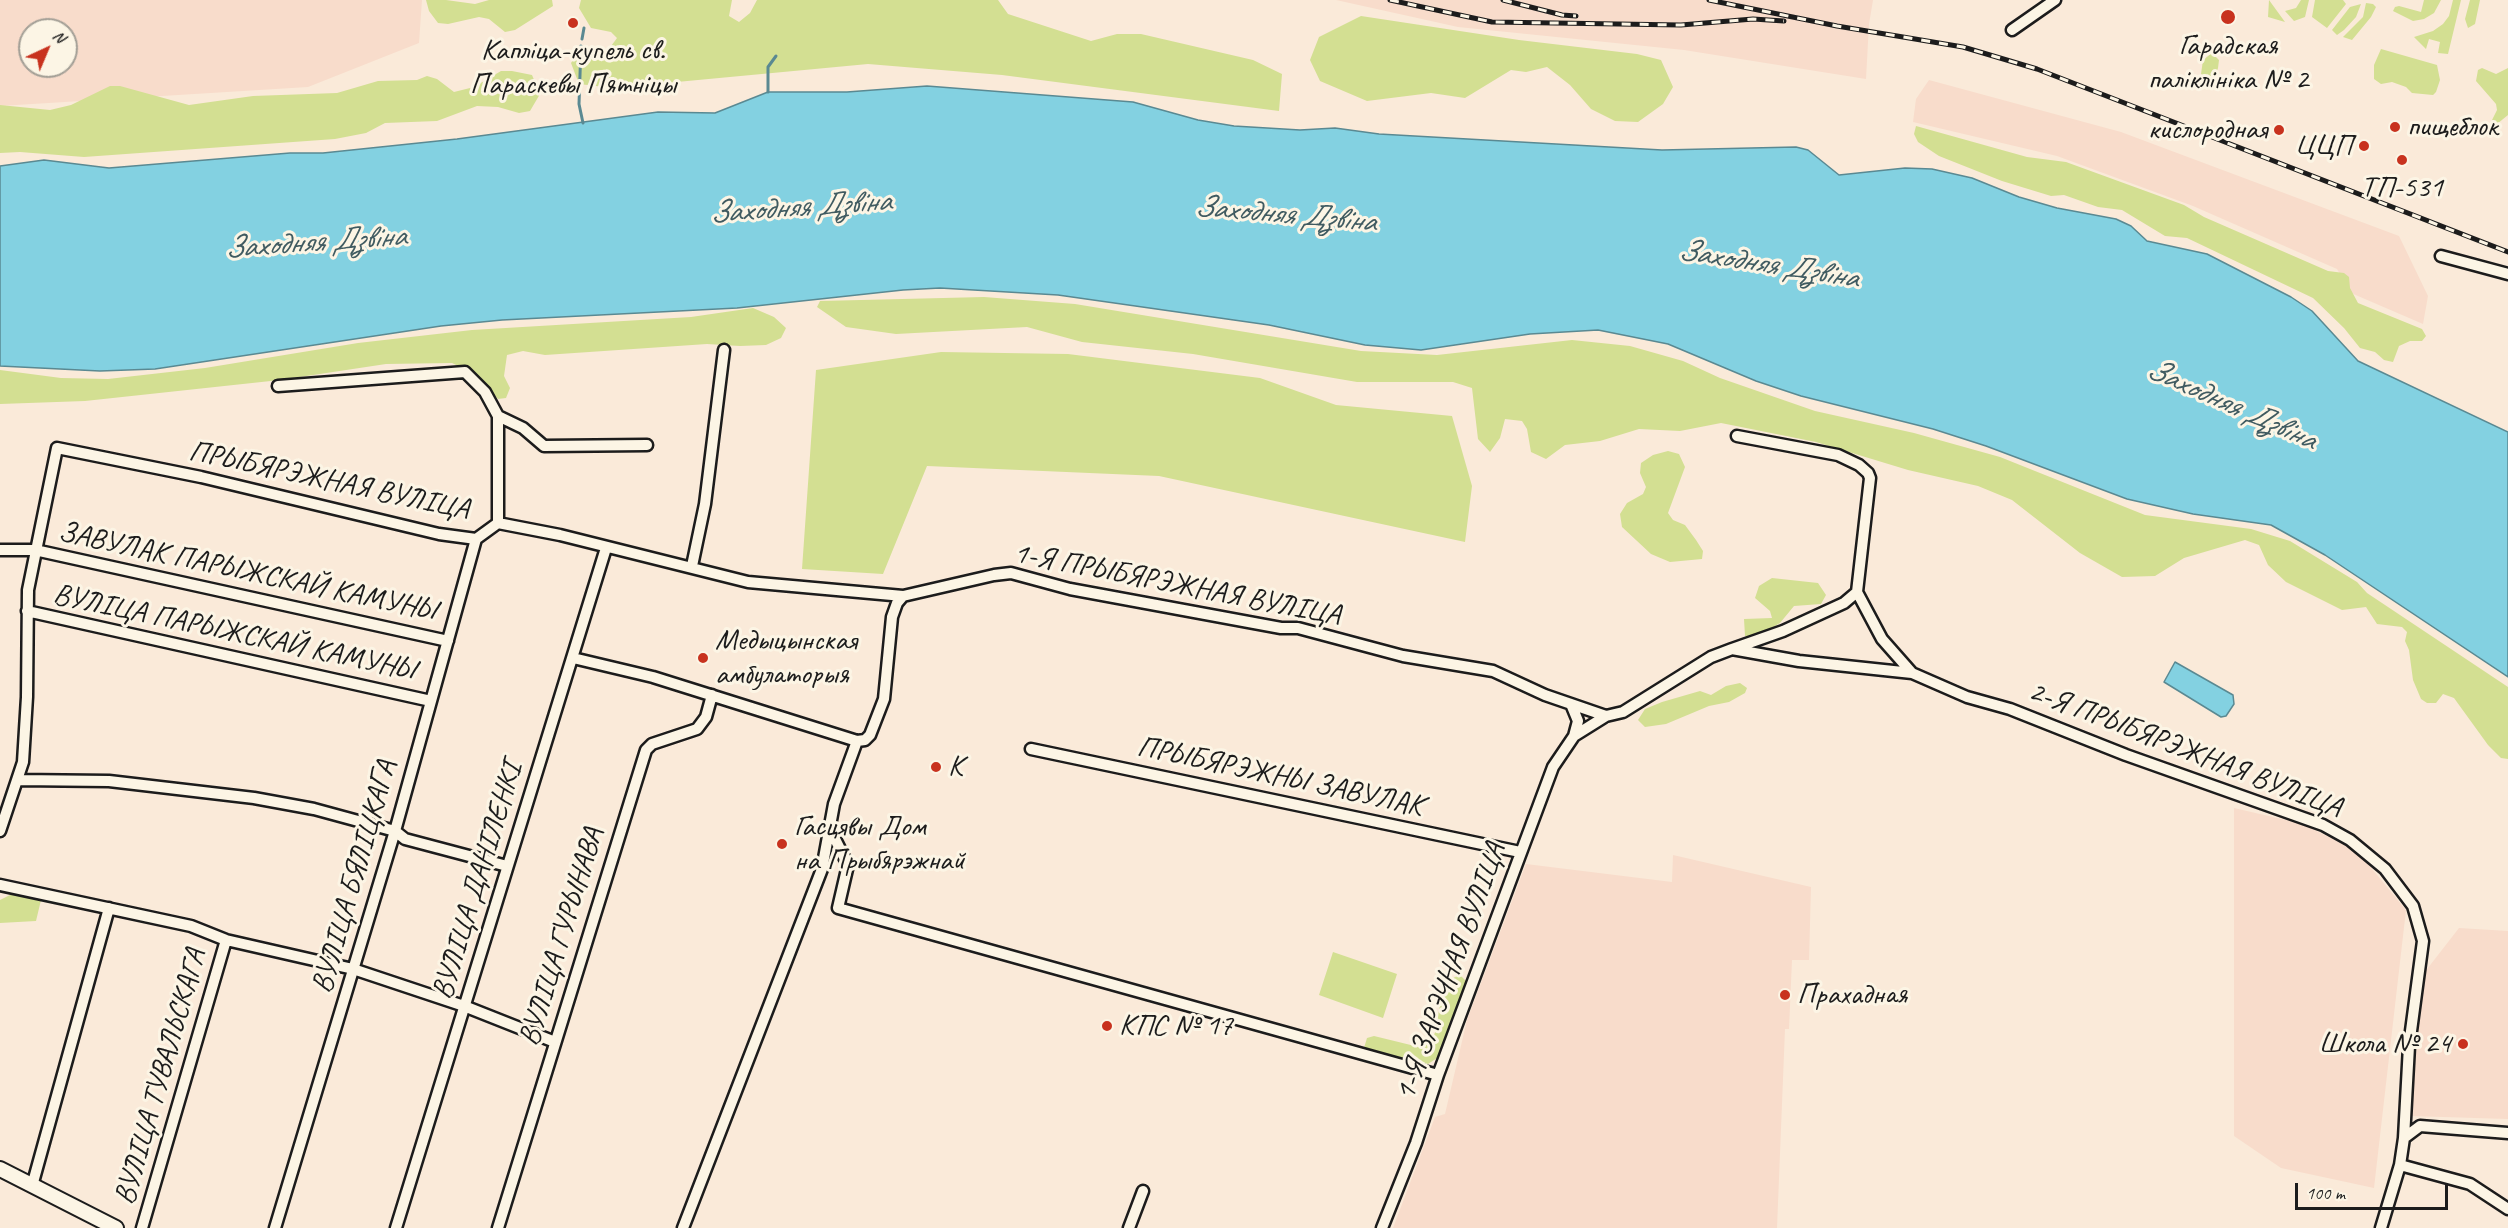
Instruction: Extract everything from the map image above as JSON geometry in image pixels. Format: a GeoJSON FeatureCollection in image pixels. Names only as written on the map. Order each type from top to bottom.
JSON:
{"type":"FeatureCollection","features":[{"type":"Feature","properties":{"kind":"street"},"geometry":{"type":"LineString","coordinates":[[2012,30],[2055,0]]}},
{"type":"Feature","properties":{"kind":"street"},"geometry":{"type":"LineString","coordinates":[[2441,256],[2508,274]]}},
{"type":"Feature","properties":{"kind":"street"},"geometry":{"type":"LineString","coordinates":[[692,566],[705,504],[724,350]]}},
{"type":"Feature","properties":{"kind":"street"},"geometry":{"type":"LineString","coordinates":[[278,386],[465,372],[485,392],[498,416],[498,523]]}},
{"type":"Feature","properties":{"kind":"street"},"geometry":{"type":"LineString","coordinates":[[498,416],[523,428],[544,446],[647,445]]}},
{"type":"Feature","properties":{"kind":"street"},"geometry":{"type":"LineString","coordinates":[[1737,436],[1838,455],[1859,465],[1868,473],[1857,592],[1882,639],[1912,673]]}},
{"type":"Feature","properties":{"kind":"street","name":"ПРЫБЯРЭЖНАЯ ВУЛІЦА"},"geometry":{"type":"LineString","coordinates":[[35,550],[57,448],[201,477],[439,534],[476,539],[498,523],[692,566],[748,582],[903,596]]}},
{"type":"Feature","properties":{"kind":"street","name":"ВУЛІЦА БЯЛІЦКАГА"},"geometry":{"type":"LineString","coordinates":[[275,1228],[394,831],[476,539]]}},
{"type":"Feature","properties":{"kind":"street","name":"ВУЛІЦА ДАНІЛЕНКІ"},"geometry":{"type":"LineString","coordinates":[[396,1228],[606,548]]}},
{"type":"Feature","properties":{"kind":"street","name":"ЗАВУЛАК ПАРЫЖСКАЙ КАМУНЫ"},"geometry":{"type":"LineString","coordinates":[[0,550],[35,550],[448,640]]}},
{"type":"Feature","properties":{"kind":"street"},"geometry":{"type":"LineString","coordinates":[[0,831],[18,780],[26,734],[28,590],[35,550]]}},
{"type":"Feature","properties":{"kind":"street","name":"1-Я ПРЫБЯРЭЖНАЯ ВУЛІЦА"},"geometry":{"type":"LineString","coordinates":[[903,596],[1011,573],[1070,589],[1281,628],[1298,628],[1403,656],[1493,671],[1571,704],[1606,716]]}},
{"type":"Feature","properties":{"kind":"street","name":"1-Я ЗАРЭЧНАЯ ВУЛІЦА"},"geometry":{"type":"LineString","coordinates":[[1382,1228],[1416,1143],[1438,1075],[1553,767],[1574,735],[1606,716],[1623,712],[1711,657],[1784,631],[1844,603],[1857,592]]}},
{"type":"Feature","properties":{"kind":"street"},"geometry":{"type":"LineString","coordinates":[[573,658],[653,677],[857,741],[865,740],[870,735],[884,699],[892,617],[897,603],[903,596]]}},
{"type":"Feature","properties":{"kind":"street","name":"ВУЛІЦА ПАРЫЖСКАЙ КАМУНЫ"},"geometry":{"type":"LineString","coordinates":[[27,611],[431,701]]}},
{"type":"Feature","properties":{"kind":"street"},"geometry":{"type":"LineString","coordinates":[[1732,649],[1799,662],[1912,673]]}},
{"type":"Feature","properties":{"kind":"street","name":"2-Я ПРЫБЯРЭЖНАЯ ВУЛІЦА"},"geometry":{"type":"LineString","coordinates":[[1912,673],[1967,697],[2010,709],[2126,755],[2244,794],[2323,825],[2350,840],[2385,869],[2413,906],[2424,941],[2409,1046],[2404,1138],[2400,1165],[2381,1228]]}},
{"type":"Feature","properties":{"kind":"street","name":"ВУЛІЦА ГУРЫНАВА"},"geometry":{"type":"LineString","coordinates":[[498,1228],[646,750],[652,744],[697,729],[706,717],[712,695]]}},
{"type":"Feature","properties":{"kind":"street"},"geometry":{"type":"LineString","coordinates":[[1571,704],[1578,722],[1574,735]]}},
{"type":"Feature","properties":{"kind":"street"},"geometry":{"type":"LineString","coordinates":[[683,1228],[822,869],[834,804],[857,741]]}},
{"type":"Feature","properties":{"kind":"street","name":"ПРЫБЯРЭЖНЫ ЗАВУЛАК"},"geometry":{"type":"LineString","coordinates":[[1031,749],[1520,852]]}},
{"type":"Feature","properties":{"kind":"street"},"geometry":{"type":"LineString","coordinates":[[18,780],[109,781],[254,798],[314,809],[394,831],[405,839],[507,866]]}},
{"type":"Feature","properties":{"kind":"street"},"geometry":{"type":"LineString","coordinates":[[830,829],[848,866],[838,908],[1438,1075]]}},
{"type":"Feature","properties":{"kind":"street"},"geometry":{"type":"LineString","coordinates":[[0,885],[190,926],[226,940],[353,969],[464,1006],[555,1042]]}},
{"type":"Feature","properties":{"kind":"street"},"geometry":{"type":"LineString","coordinates":[[32,1186],[109,908]]}},
{"type":"Feature","properties":{"kind":"street","name":"ВУЛІЦА ТУВАЛЬСКАГА"},"geometry":{"type":"LineString","coordinates":[[142,1228],[226,940]]}},
{"type":"Feature","properties":{"kind":"street"},"geometry":{"type":"LineString","coordinates":[[2404,1138],[2420,1126],[2508,1132]]}},
{"type":"Feature","properties":{"kind":"street"},"geometry":{"type":"LineString","coordinates":[[2400,1165],[2470,1184],[2508,1209]]}},
{"type":"Feature","properties":{"kind":"street"},"geometry":{"type":"LineString","coordinates":[[0,1169],[116,1228]]}},
{"type":"Feature","properties":{"kind":"street"},"geometry":{"type":"LineString","coordinates":[[1129,1228],[1143,1191]]}},
{"type":"Feature","properties":{"kind":"shaded area"},"geometry":{"type":"Polygon","coordinates":[[[0,0],[422,0],[419,43],[308,87],[0,106],[0,0]]]}},
{"type":"Feature","properties":{"kind":"shaded area"},"geometry":{"type":"Polygon","coordinates":[[[1336,0],[1873,0],[1869,24],[1866,79],[1684,50],[1458,27],[1336,0]]]}},
{"type":"Feature","properties":{"kind":"shaded area"},"geometry":{"type":"Polygon","coordinates":[[[1929,80],[2121,132],[2399,236],[2428,296],[2423,324],[2351,293],[2337,269],[2193,206],[2057,156],[1913,122],[1916,99],[1929,80]]]}},
{"type":"Feature","properties":{"kind":"shaded area"},"geometry":{"type":"Polygon","coordinates":[[[2234,808],[2303,824],[2358,852],[2406,910],[2374,1188],[2281,1168],[2234,1136],[2234,808]]]}},
{"type":"Feature","properties":{"kind":"shaded area"},"geometry":{"type":"Polygon","coordinates":[[[1673,855],[1811,887],[1809,960],[1792,960],[1789,1029],[1785,1029],[1777,1228],[1393,1228],[1435,1117],[1445,1114],[1467,1020],[1526,864],[1672,882],[1673,855]]]}},
{"type":"Feature","properties":{"kind":"shaded area","name":"Школа № 24"},"geometry":{"type":"Polygon","coordinates":[[[2459,928],[2508,931],[2508,1119],[2410,1116],[2424,973],[2459,928]]]}},
{"type":"Feature","properties":{"kind":"green space"},"geometry":{"type":"Polygon","coordinates":[[[426,0],[475,4],[489,0],[552,0],[553,6],[515,30],[505,32],[489,19],[479,17],[448,24],[438,23],[429,11],[426,0]]]}},
{"type":"Feature","properties":{"kind":"green space"},"geometry":{"type":"Polygon","coordinates":[[[581,0],[732,0],[729,16],[739,22],[750,13],[757,0],[998,0],[1008,14],[1091,41],[1117,34],[1141,34],[1253,60],[1282,74],[1279,111],[1002,75],[868,64],[613,88],[579,84],[571,63],[582,48],[606,53],[617,38],[611,32],[591,28],[579,8],[581,0]]]}},
{"type":"Feature","properties":{"kind":"green space"},"geometry":{"type":"Polygon","coordinates":[[[2269,0],[2285,22],[2268,17],[2269,0]]]}},
{"type":"Feature","properties":{"kind":"green space"},"geometry":{"type":"Polygon","coordinates":[[[2301,0],[2309,0],[2305,17],[2294,21],[2285,11],[2296,8],[2301,0]]]}},
{"type":"Feature","properties":{"kind":"green space"},"geometry":{"type":"Polygon","coordinates":[[[2315,0],[2343,0],[2346,4],[2327,28],[2312,17],[2315,0]]]}},
{"type":"Feature","properties":{"kind":"green space"},"geometry":{"type":"Polygon","coordinates":[[[2424,0],[2441,0],[2434,13],[2424,19],[2413,21],[2393,11],[2399,6],[2421,12],[2424,0]]]}},
{"type":"Feature","properties":{"kind":"green space"},"geometry":{"type":"Polygon","coordinates":[[[2453,0],[2461,0],[2448,54],[2438,53],[2440,42],[2429,39],[2426,49],[2414,37],[2433,31],[2443,24],[2449,16],[2453,0]]]}},
{"type":"Feature","properties":{"kind":"green space"},"geometry":{"type":"Polygon","coordinates":[[[2470,0],[2480,0],[2475,24],[2468,28],[2465,19],[2470,0]]]}},
{"type":"Feature","properties":{"kind":"green space"},"geometry":{"type":"Polygon","coordinates":[[[2366,3],[2376,7],[2371,17],[2352,40],[2343,37],[2363,17],[2366,3]]]}},
{"type":"Feature","properties":{"kind":"green space"},"geometry":{"type":"Polygon","coordinates":[[[2361,4],[2356,17],[2337,35],[2332,30],[2350,7],[2361,4]]]}},
{"type":"Feature","properties":{"kind":"green space"},"geometry":{"type":"Polygon","coordinates":[[[1361,16],[1519,40],[1637,54],[1661,60],[1673,87],[1663,104],[1638,122],[1615,121],[1591,109],[1570,85],[1547,67],[1526,72],[1511,70],[1465,98],[1431,93],[1367,101],[1320,81],[1310,60],[1319,37],[1361,16]]]}},
{"type":"Feature","properties":{"kind":"green space"},"geometry":{"type":"Polygon","coordinates":[[[2381,49],[2437,65],[2440,80],[2436,92],[2433,95],[2412,93],[2406,87],[2392,82],[2381,84],[2374,79],[2374,65],[2381,49]]]}},
{"type":"Feature","properties":{"kind":"green space"},"geometry":{"type":"Polygon","coordinates":[[[2212,53],[2219,60],[2218,68],[2214,80],[2208,80],[2201,74],[2203,60],[2212,53]]]}},
{"type":"Feature","properties":{"kind":"green space"},"geometry":{"type":"Polygon","coordinates":[[[2482,68],[2496,74],[2508,68],[2508,115],[2497,124],[2492,120],[2497,110],[2496,104],[2476,81],[2478,70],[2482,68]]]}},
{"type":"Feature","properties":{"kind":"green space"},"geometry":{"type":"Polygon","coordinates":[[[501,71],[532,75],[540,94],[530,111],[519,113],[498,107],[477,106],[437,121],[385,123],[366,133],[335,139],[84,157],[20,152],[0,153],[0,105],[50,110],[71,105],[110,86],[120,86],[189,105],[253,96],[337,93],[378,81],[417,80],[427,76],[437,79],[454,92],[474,87],[501,71]]]}},
{"type":"Feature","properties":{"kind":"green space"},"geometry":{"type":"Polygon","coordinates":[[[1916,126],[2027,157],[2066,162],[2184,205],[2204,217],[2328,271],[2344,273],[2349,277],[2350,288],[2358,303],[2422,329],[2426,336],[2422,341],[2410,341],[2399,346],[2393,362],[2384,360],[2375,352],[2360,348],[2344,328],[2313,298],[2187,238],[2165,236],[2122,210],[2098,207],[2064,195],[2051,196],[2002,181],[1939,156],[1918,142],[1914,134],[1916,126]]]}},
{"type":"Feature","properties":{"kind":"green space"},"geometry":{"type":"Polygon","coordinates":[[[984,297],[1075,304],[1361,351],[1437,355],[1572,340],[1630,346],[1683,361],[1720,378],[1815,411],[1914,433],[2000,457],[2145,515],[2251,529],[2290,541],[2357,582],[2367,593],[2508,687],[2508,759],[2501,758],[2488,745],[2454,698],[2443,694],[2436,703],[2427,703],[2421,699],[2413,680],[2409,650],[2405,641],[2407,632],[2402,627],[2377,624],[2366,607],[2342,610],[2286,582],[2268,565],[2259,545],[2245,540],[2184,558],[2155,576],[2122,577],[2080,553],[2012,500],[1978,486],[1908,470],[1816,442],[1721,423],[1680,431],[1639,429],[1600,441],[1565,445],[1546,459],[1531,452],[1527,429],[1522,421],[1505,419],[1500,438],[1490,452],[1478,439],[1472,388],[1453,382],[1357,382],[1193,354],[1082,342],[1027,327],[896,334],[846,327],[817,307],[820,301],[984,297]]]}},
{"type":"Feature","properties":{"kind":"green space"},"geometry":{"type":"Polygon","coordinates":[[[753,308],[774,317],[786,328],[781,338],[766,345],[707,344],[545,355],[523,351],[507,355],[504,376],[510,388],[506,398],[498,399],[473,373],[452,363],[386,364],[280,380],[85,401],[0,404],[0,370],[61,378],[108,379],[205,368],[358,343],[472,330],[691,317],[753,308]]]}},
{"type":"Feature","properties":{"kind":"green space"},"geometry":{"type":"Polygon","coordinates":[[[941,352],[1068,354],[1260,378],[1336,405],[1452,416],[1472,486],[1465,542],[1159,476],[927,466],[883,574],[802,569],[816,370],[941,352]]]}},
{"type":"Feature","properties":{"kind":"green space"},"geometry":{"type":"Polygon","coordinates":[[[1668,451],[1679,454],[1685,467],[1668,513],[1673,520],[1685,525],[1703,551],[1702,559],[1670,562],[1651,554],[1622,527],[1620,514],[1627,503],[1643,494],[1646,487],[1640,473],[1641,463],[1653,455],[1668,451]]]}},
{"type":"Feature","properties":{"kind":"green space"},"geometry":{"type":"Polygon","coordinates":[[[1772,578],[1818,583],[1826,595],[1821,604],[1794,606],[1780,623],[1758,636],[1745,636],[1744,619],[1772,618],[1770,611],[1755,598],[1759,586],[1772,578]]]}},
{"type":"Feature","properties":{"kind":"green space"},"geometry":{"type":"Polygon","coordinates":[[[1740,683],[1747,688],[1745,693],[1729,702],[1709,706],[1666,724],[1645,727],[1638,720],[1645,709],[1662,702],[1700,691],[1711,695],[1726,686],[1740,683]]]}},
{"type":"Feature","properties":{"kind":"green space"},"geometry":{"type":"Polygon","coordinates":[[[16,892],[38,894],[41,900],[36,921],[0,923],[0,900],[16,892]]]}},
{"type":"Feature","properties":{"kind":"green space"},"geometry":{"type":"Polygon","coordinates":[[[1333,952],[1397,974],[1383,1018],[1319,995],[1333,952]]]}},
{"type":"Feature","properties":{"kind":"green space"},"geometry":{"type":"Polygon","coordinates":[[[1460,975],[1466,981],[1453,1025],[1437,1058],[1428,1064],[1364,1048],[1367,1038],[1374,1036],[1423,1048],[1435,1033],[1443,988],[1453,978],[1460,975]]]}},
{"type":"Feature","properties":{"kind":"water","name":"Заходняя Дзвіна"},"geometry":{"type":"Polygon","coordinates":[[[927,86],[1133,102],[1198,120],[1234,126],[1300,130],[1335,128],[1379,134],[1662,150],[1796,147],[1808,150],[1839,175],[1905,168],[1932,169],[1972,178],[2019,197],[2057,208],[2116,219],[2131,226],[2147,241],[2207,254],[2291,297],[2312,311],[2358,361],[2508,432],[2508,677],[2325,555],[2271,525],[2193,514],[2127,499],[1986,446],[1933,429],[1801,396],[1756,381],[1668,344],[1598,330],[1530,334],[1421,350],[1365,345],[1269,325],[1058,295],[940,288],[737,308],[502,320],[441,326],[155,369],[100,371],[0,366],[0,166],[44,160],[109,168],[290,153],[323,153],[457,139],[658,112],[715,113],[768,92],[847,92],[927,86]]]}},
{"type":"Feature","properties":{"kind":"water"},"geometry":{"type":"Polygon","coordinates":[[[2175,662],[2233,695],[2234,704],[2226,716],[2221,717],[2164,682],[2175,662]]]}},
{"type":"Feature","properties":{"kind":"waterway"},"geometry":{"type":"LineString","coordinates":[[582,39],[584,28]]}},
{"type":"Feature","properties":{"kind":"waterway"},"geometry":{"type":"LineString","coordinates":[[581,46],[579,104],[583,123]]}},
{"type":"Feature","properties":{"kind":"waterway"},"geometry":{"type":"LineString","coordinates":[[768,92],[768,67],[776,56]]}},
{"type":"Feature","properties":{"kind":"railway"},"geometry":{"type":"LineString","coordinates":[[1390,0],[1492,22],[1681,25],[1753,19],[1784,21]]}},
{"type":"Feature","properties":{"kind":"railway"},"geometry":{"type":"LineString","coordinates":[[1503,0],[1562,15],[1576,16]]}},
{"type":"Feature","properties":{"kind":"railway"},"geometry":{"type":"LineString","coordinates":[[1709,0],[1837,26],[1963,47],[2037,69],[2508,252]]}},
{"type":"Feature","properties":{"kind":"place","name":"Гарадская паліклініка № 2"},"geometry":{"type":"Point","coordinates":[2228,17]}},
{"type":"Feature","properties":{"kind":"place","name":"Капліца-купель св. Параскевы Пятніцы"},"geometry":{"type":"Point","coordinates":[573,23]}},
{"type":"Feature","properties":{"kind":"place","name":"пищеблок"},"geometry":{"type":"Point","coordinates":[2395,127]}},
{"type":"Feature","properties":{"kind":"place","name":"кислородная"},"geometry":{"type":"Point","coordinates":[2279,130]}},
{"type":"Feature","properties":{"kind":"place","name":"ЦЦП"},"geometry":{"type":"Point","coordinates":[2364,146]}},
{"type":"Feature","properties":{"kind":"place","name":"ТП-531"},"geometry":{"type":"Point","coordinates":[2402,160]}},
{"type":"Feature","properties":{"kind":"place","name":"Медыцынская амбулаторыя"},"geometry":{"type":"Point","coordinates":[703,658]}},
{"type":"Feature","properties":{"kind":"place","name":"К"},"geometry":{"type":"Point","coordinates":[936,767]}},
{"type":"Feature","properties":{"kind":"place","name":"Гасцявы Дом на Прыбярэжнай"},"geometry":{"type":"Point","coordinates":[782,844]}},
{"type":"Feature","properties":{"kind":"place","name":"Прахадная"},"geometry":{"type":"Point","coordinates":[1785,995]}},
{"type":"Feature","properties":{"kind":"place","name":"КПС № 17"},"geometry":{"type":"Point","coordinates":[1107,1026]}},
{"type":"Feature","properties":{"kind":"place","name":"Школа № 24"},"geometry":{"type":"Point","coordinates":[2463,1044]}}]}
